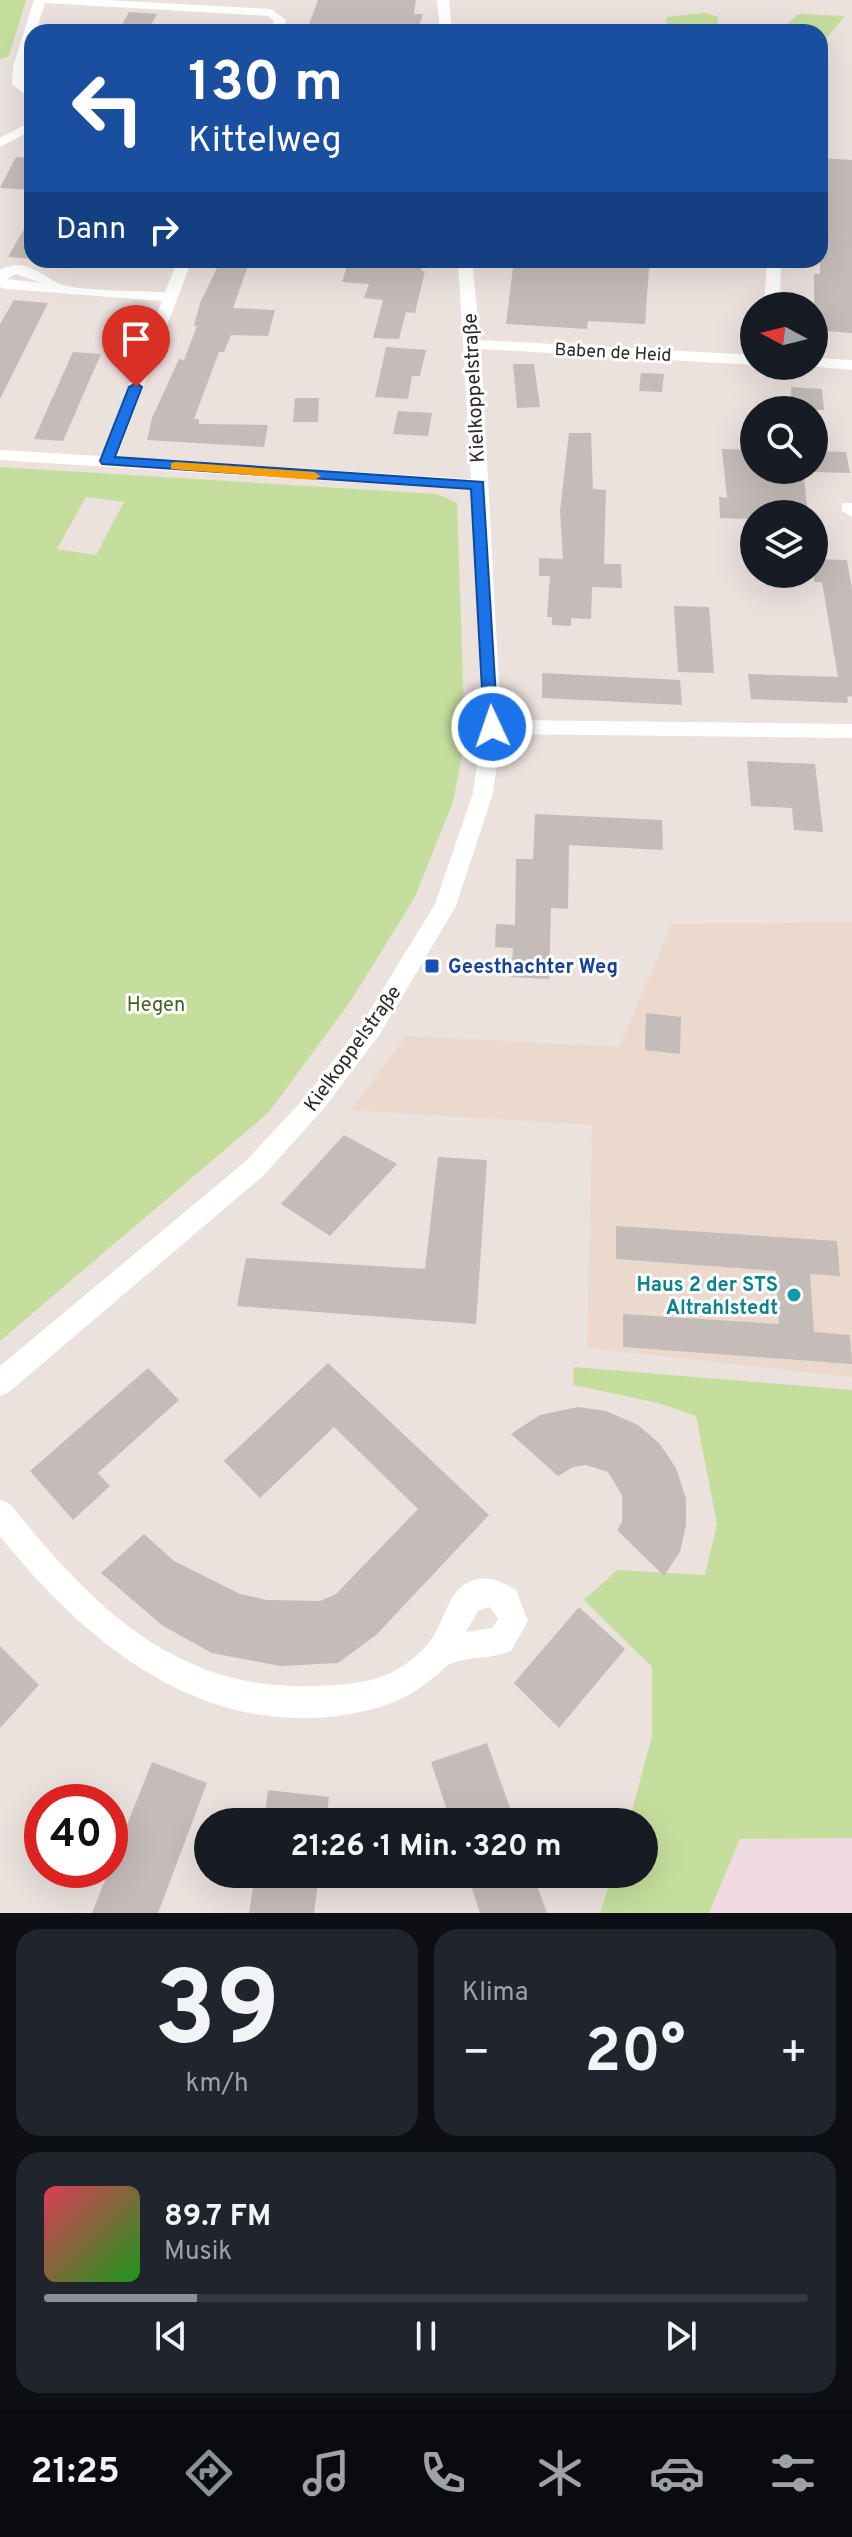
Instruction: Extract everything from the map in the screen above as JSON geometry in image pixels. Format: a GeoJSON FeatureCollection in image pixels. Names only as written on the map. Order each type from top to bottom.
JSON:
{"type":"FeatureCollection","features":[{"type":"Feature","properties":{"kind":"street"},"geometry":{"type":"LineString","coordinates":[[34,24],[43,0],[271,13],[280,20],[278,24]]}},
{"type":"Feature","properties":{"kind":"street"},"geometry":{"type":"LineString","coordinates":[[443,0],[445,24]]}},
{"type":"Feature","properties":{"kind":"street"},"geometry":{"type":"LineString","coordinates":[[24,53],[18,84],[24,89]]}},
{"type":"Feature","properties":{"kind":"street"},"geometry":{"type":"LineString","coordinates":[[0,66],[19,67]]}},
{"type":"Feature","properties":{"kind":"street"},"geometry":{"type":"LineString","coordinates":[[0,143],[24,130]]}},
{"type":"Feature","properties":{"kind":"street"},"geometry":{"type":"LineString","coordinates":[[107,461],[182,268]]}},
{"type":"Feature","properties":{"kind":"street","name":"Kielkoppelstraße"},"geometry":{"type":"LineString","coordinates":[[0,1383],[255,1168],[317,1100],[372,1027],[445,906],[483,793],[492,727],[473,344],[466,268]]}},
{"type":"Feature","properties":{"kind":"street"},"geometry":{"type":"LineString","coordinates":[[773,292],[774,268]]}},
{"type":"Feature","properties":{"kind":"street"},"geometry":{"type":"LineString","coordinates":[[0,280],[7,285],[170,297]]}},
{"type":"Feature","properties":{"kind":"street","name":"Baben de Heid"},"geometry":{"type":"LineString","coordinates":[[473,344],[740,359]]}},
{"type":"Feature","properties":{"kind":"street"},"geometry":{"type":"LineString","coordinates":[[828,364],[852,365]]}},
{"type":"Feature","properties":{"kind":"street"},"geometry":{"type":"LineString","coordinates":[[0,455],[478,485]]}},
{"type":"Feature","properties":{"kind":"street"},"geometry":{"type":"LineString","coordinates":[[492,727],[852,731]]}},
{"type":"Feature","properties":{"kind":"street"},"geometry":{"type":"LineString","coordinates":[[0,1514],[64,1593],[98,1625],[148,1660],[189,1679],[244,1697],[303,1704],[360,1697],[404,1682],[442,1650]]}},
{"type":"Feature","properties":{"kind":"shaded area"},"geometry":{"type":"Polygon","coordinates":[[[852,922],[852,1377],[587,1348],[592,1125],[351,1110],[406,1036],[619,1047],[672,924],[852,922]]]}},
{"type":"Feature","properties":{"kind":"shaded area"},"geometry":{"type":"Polygon","coordinates":[[[852,1838],[852,1913],[710,1913],[740,1839],[852,1838]]]}},
{"type":"Feature","properties":{"kind":"green space"},"geometry":{"type":"Polygon","coordinates":[[[0,0],[26,0],[9,56],[0,59],[0,0]]]}},
{"type":"Feature","properties":{"kind":"green space"},"geometry":{"type":"Polygon","coordinates":[[[705,13],[718,17],[718,24],[665,24],[667,17],[705,13]]]}},
{"type":"Feature","properties":{"kind":"green space"},"geometry":{"type":"Polygon","coordinates":[[[799,14],[845,16],[828,36],[828,24],[787,24],[799,14]]]}},
{"type":"Feature","properties":{"kind":"green space","name":"Hegen"},"geometry":{"type":"Polygon","coordinates":[[[0,467],[437,494],[457,503],[465,740],[453,802],[415,897],[350,1002],[268,1113],[0,1341],[0,467]],[[86,497],[57,549],[96,555],[124,502],[86,497]]]}},
{"type":"Feature","properties":{"kind":"green space"},"geometry":{"type":"Polygon","coordinates":[[[574,1367],[852,1390],[852,1838],[740,1839],[709,1913],[600,1913],[608,1888],[658,1888],[658,1808],[633,1808],[652,1736],[652,1667],[584,1600],[617,1570],[705,1575],[717,1524],[696,1416],[658,1403],[573,1385],[574,1367]]]}},
{"type":"Feature","properties":{"kind":"building"},"geometry":{"type":"Polygon","coordinates":[[[318,0],[416,0],[414,14],[423,14],[420,24],[309,24],[318,0]]]}},
{"type":"Feature","properties":{"kind":"building"},"geometry":{"type":"Polygon","coordinates":[[[129,12],[157,14],[151,24],[122,24],[129,12]]]}},
{"type":"Feature","properties":{"kind":"building"},"geometry":{"type":"Polygon","coordinates":[[[16,157],[24,158],[24,190],[0,188],[16,157]]]}},
{"type":"Feature","properties":{"kind":"building"},"geometry":{"type":"Polygon","coordinates":[[[828,158],[852,160],[852,333],[828,331],[828,292],[814,292],[814,274],[820,274],[820,268],[828,268],[828,158]]]}},
{"type":"Feature","properties":{"kind":"building"},"geometry":{"type":"Polygon","coordinates":[[[24,229],[24,258],[8,257],[24,229]]]}},
{"type":"Feature","properties":{"kind":"building"},"geometry":{"type":"Polygon","coordinates":[[[217,268],[247,268],[233,308],[275,310],[268,336],[231,335],[224,352],[219,352],[194,419],[199,419],[199,424],[268,425],[264,447],[147,440],[152,418],[179,359],[184,360],[197,326],[194,326],[200,303],[217,268]]]}},
{"type":"Feature","properties":{"kind":"building"},"geometry":{"type":"Polygon","coordinates":[[[346,268],[422,268],[421,271],[425,271],[415,313],[406,312],[399,339],[373,338],[383,300],[364,298],[369,284],[342,282],[346,268]]]}},
{"type":"Feature","properties":{"kind":"building"},"geometry":{"type":"Polygon","coordinates":[[[513,268],[649,268],[645,324],[588,321],[587,329],[506,324],[513,268]]]}},
{"type":"Feature","properties":{"kind":"building"},"geometry":{"type":"Polygon","coordinates":[[[14,300],[48,303],[0,399],[0,324],[14,300]]]}},
{"type":"Feature","properties":{"kind":"building"},"geometry":{"type":"Polygon","coordinates":[[[386,347],[426,350],[420,376],[412,376],[408,399],[375,397],[386,347]]]}},
{"type":"Feature","properties":{"kind":"building"},"geometry":{"type":"Polygon","coordinates":[[[73,352],[101,354],[63,441],[34,439],[73,352]]]}},
{"type":"Feature","properties":{"kind":"building"},"geometry":{"type":"Polygon","coordinates":[[[513,364],[534,364],[540,407],[517,408],[513,364]]]}},
{"type":"Feature","properties":{"kind":"building"},"geometry":{"type":"Polygon","coordinates":[[[641,373],[664,374],[662,392],[639,391],[641,373]]]}},
{"type":"Feature","properties":{"kind":"building"},"geometry":{"type":"Polygon","coordinates":[[[791,387],[822,389],[823,396],[791,396],[791,387]]]}},
{"type":"Feature","properties":{"kind":"building"},"geometry":{"type":"Polygon","coordinates":[[[295,398],[319,398],[318,422],[293,422],[295,398]]]}},
{"type":"Feature","properties":{"kind":"building"},"geometry":{"type":"Polygon","coordinates":[[[398,411],[432,413],[428,436],[393,434],[398,411]]]}},
{"type":"Feature","properties":{"kind":"building"},"geometry":{"type":"Polygon","coordinates":[[[569,433],[591,433],[593,489],[606,490],[604,564],[621,564],[622,588],[592,587],[591,619],[571,618],[571,626],[552,625],[552,617],[547,617],[550,576],[539,576],[539,558],[563,559],[560,511],[569,433]]]}},
{"type":"Feature","properties":{"kind":"building"},"geometry":{"type":"Polygon","coordinates":[[[722,449],[740,450],[740,484],[805,484],[806,500],[740,500],[740,519],[720,518],[719,497],[727,498],[722,449]]]}},
{"type":"Feature","properties":{"kind":"building"},"geometry":{"type":"Polygon","coordinates":[[[828,451],[846,452],[850,473],[828,472],[828,451]]]}},
{"type":"Feature","properties":{"kind":"building"},"geometry":{"type":"Polygon","coordinates":[[[828,559],[847,560],[852,589],[852,696],[847,697],[848,703],[751,699],[748,674],[838,677],[823,588],[828,588],[828,559]]]}},
{"type":"Feature","properties":{"kind":"building"},"geometry":{"type":"Polygon","coordinates":[[[674,606],[709,607],[714,673],[678,672],[674,606]]]}},
{"type":"Feature","properties":{"kind":"building"},"geometry":{"type":"Polygon","coordinates":[[[542,673],[680,680],[682,705],[542,698],[542,673]]]}},
{"type":"Feature","properties":{"kind":"building"},"geometry":{"type":"Polygon","coordinates":[[[747,761],[815,764],[823,832],[794,830],[792,808],[751,806],[747,761]]]}},
{"type":"Feature","properties":{"kind":"building"},"geometry":{"type":"Polygon","coordinates":[[[535,814],[662,820],[663,850],[569,845],[568,909],[551,908],[549,979],[511,977],[513,948],[495,947],[496,924],[515,925],[516,859],[533,859],[535,814]]]}},
{"type":"Feature","properties":{"kind":"building"},"geometry":{"type":"Polygon","coordinates":[[[646,1013],[681,1017],[680,1054],[645,1050],[646,1013]]]}},
{"type":"Feature","properties":{"kind":"building"},"geometry":{"type":"Polygon","coordinates":[[[344,1135],[397,1164],[330,1236],[281,1204],[344,1135]]]}},
{"type":"Feature","properties":{"kind":"building"},"geometry":{"type":"Polygon","coordinates":[[[438,1157],[487,1160],[476,1324],[237,1306],[246,1258],[425,1269],[438,1157]]]}},
{"type":"Feature","properties":{"kind":"building","name":"Haus 2 der STS Altrahlstedt"},"geometry":{"type":"Polygon","coordinates":[[[616,1226],[837,1241],[840,1276],[810,1274],[814,1332],[850,1335],[852,1364],[623,1347],[623,1314],[779,1324],[776,1271],[616,1259],[616,1226]]]}},
{"type":"Feature","properties":{"kind":"building"},"geometry":{"type":"Polygon","coordinates":[[[328,1363],[489,1515],[376,1635],[338,1663],[280,1666],[212,1653],[163,1626],[101,1573],[144,1534],[174,1561],[240,1594],[267,1600],[320,1601],[336,1594],[418,1509],[334,1427],[260,1498],[224,1461],[328,1363]]]}},
{"type":"Feature","properties":{"kind":"building"},"geometry":{"type":"Polygon","coordinates":[[[148,1368],[179,1400],[98,1473],[110,1486],[73,1520],[30,1471],[148,1368]]]}},
{"type":"Feature","properties":{"kind":"building"},"geometry":{"type":"Polygon","coordinates":[[[578,1407],[606,1411],[638,1425],[659,1443],[676,1468],[686,1499],[686,1525],[680,1552],[664,1576],[617,1530],[622,1522],[622,1495],[608,1472],[586,1465],[573,1467],[558,1476],[511,1434],[540,1415],[578,1407]]]}},
{"type":"Feature","properties":{"kind":"building"},"geometry":{"type":"Polygon","coordinates":[[[579,1607],[625,1649],[559,1728],[514,1683],[579,1607]]]}},
{"type":"Feature","properties":{"kind":"building"},"geometry":{"type":"Polygon","coordinates":[[[0,1646],[39,1685],[0,1728],[0,1646]]]}},
{"type":"Feature","properties":{"kind":"building"},"geometry":{"type":"Polygon","coordinates":[[[487,1743],[510,1808],[446,1808],[431,1762],[487,1743]]]}},
{"type":"Feature","properties":{"kind":"building"},"geometry":{"type":"Polygon","coordinates":[[[152,1762],[207,1783],[198,1808],[194,1808],[194,1817],[158,1913],[92,1913],[102,1888],[128,1888],[128,1822],[152,1762]]]}},
{"type":"Feature","properties":{"kind":"building"},"geometry":{"type":"Polygon","coordinates":[[[268,1790],[329,1797],[328,1808],[266,1808],[268,1790]]]}},
{"type":"Feature","properties":{"kind":"building"},"geometry":{"type":"Polygon","coordinates":[[[253,1888],[317,1888],[314,1913],[249,1913],[253,1888]]]}},
{"type":"Feature","properties":{"kind":"building"},"geometry":{"type":"Polygon","coordinates":[[[472,1888],[538,1888],[547,1913],[480,1913],[472,1888]]]}},
{"type":"Feature","properties":{"kind":"slow traffic"},"geometry":{"type":"LineString","coordinates":[[176,466],[314,476]]}},
{"type":"Feature","properties":{"kind":"place","name":"Geesthachter Weg"},"geometry":{"type":"Point","coordinates":[432,966]}},
{"type":"Feature","properties":{"kind":"place","name":"Haus 2 der STS Altrahlstedt"},"geometry":{"type":"Point","coordinates":[794,1295]}},
{"type":"Feature","properties":{"kind":"route"},"geometry":{"type":"LineString","coordinates":[[136,387],[107,461],[478,485],[492,727]]}}]}
